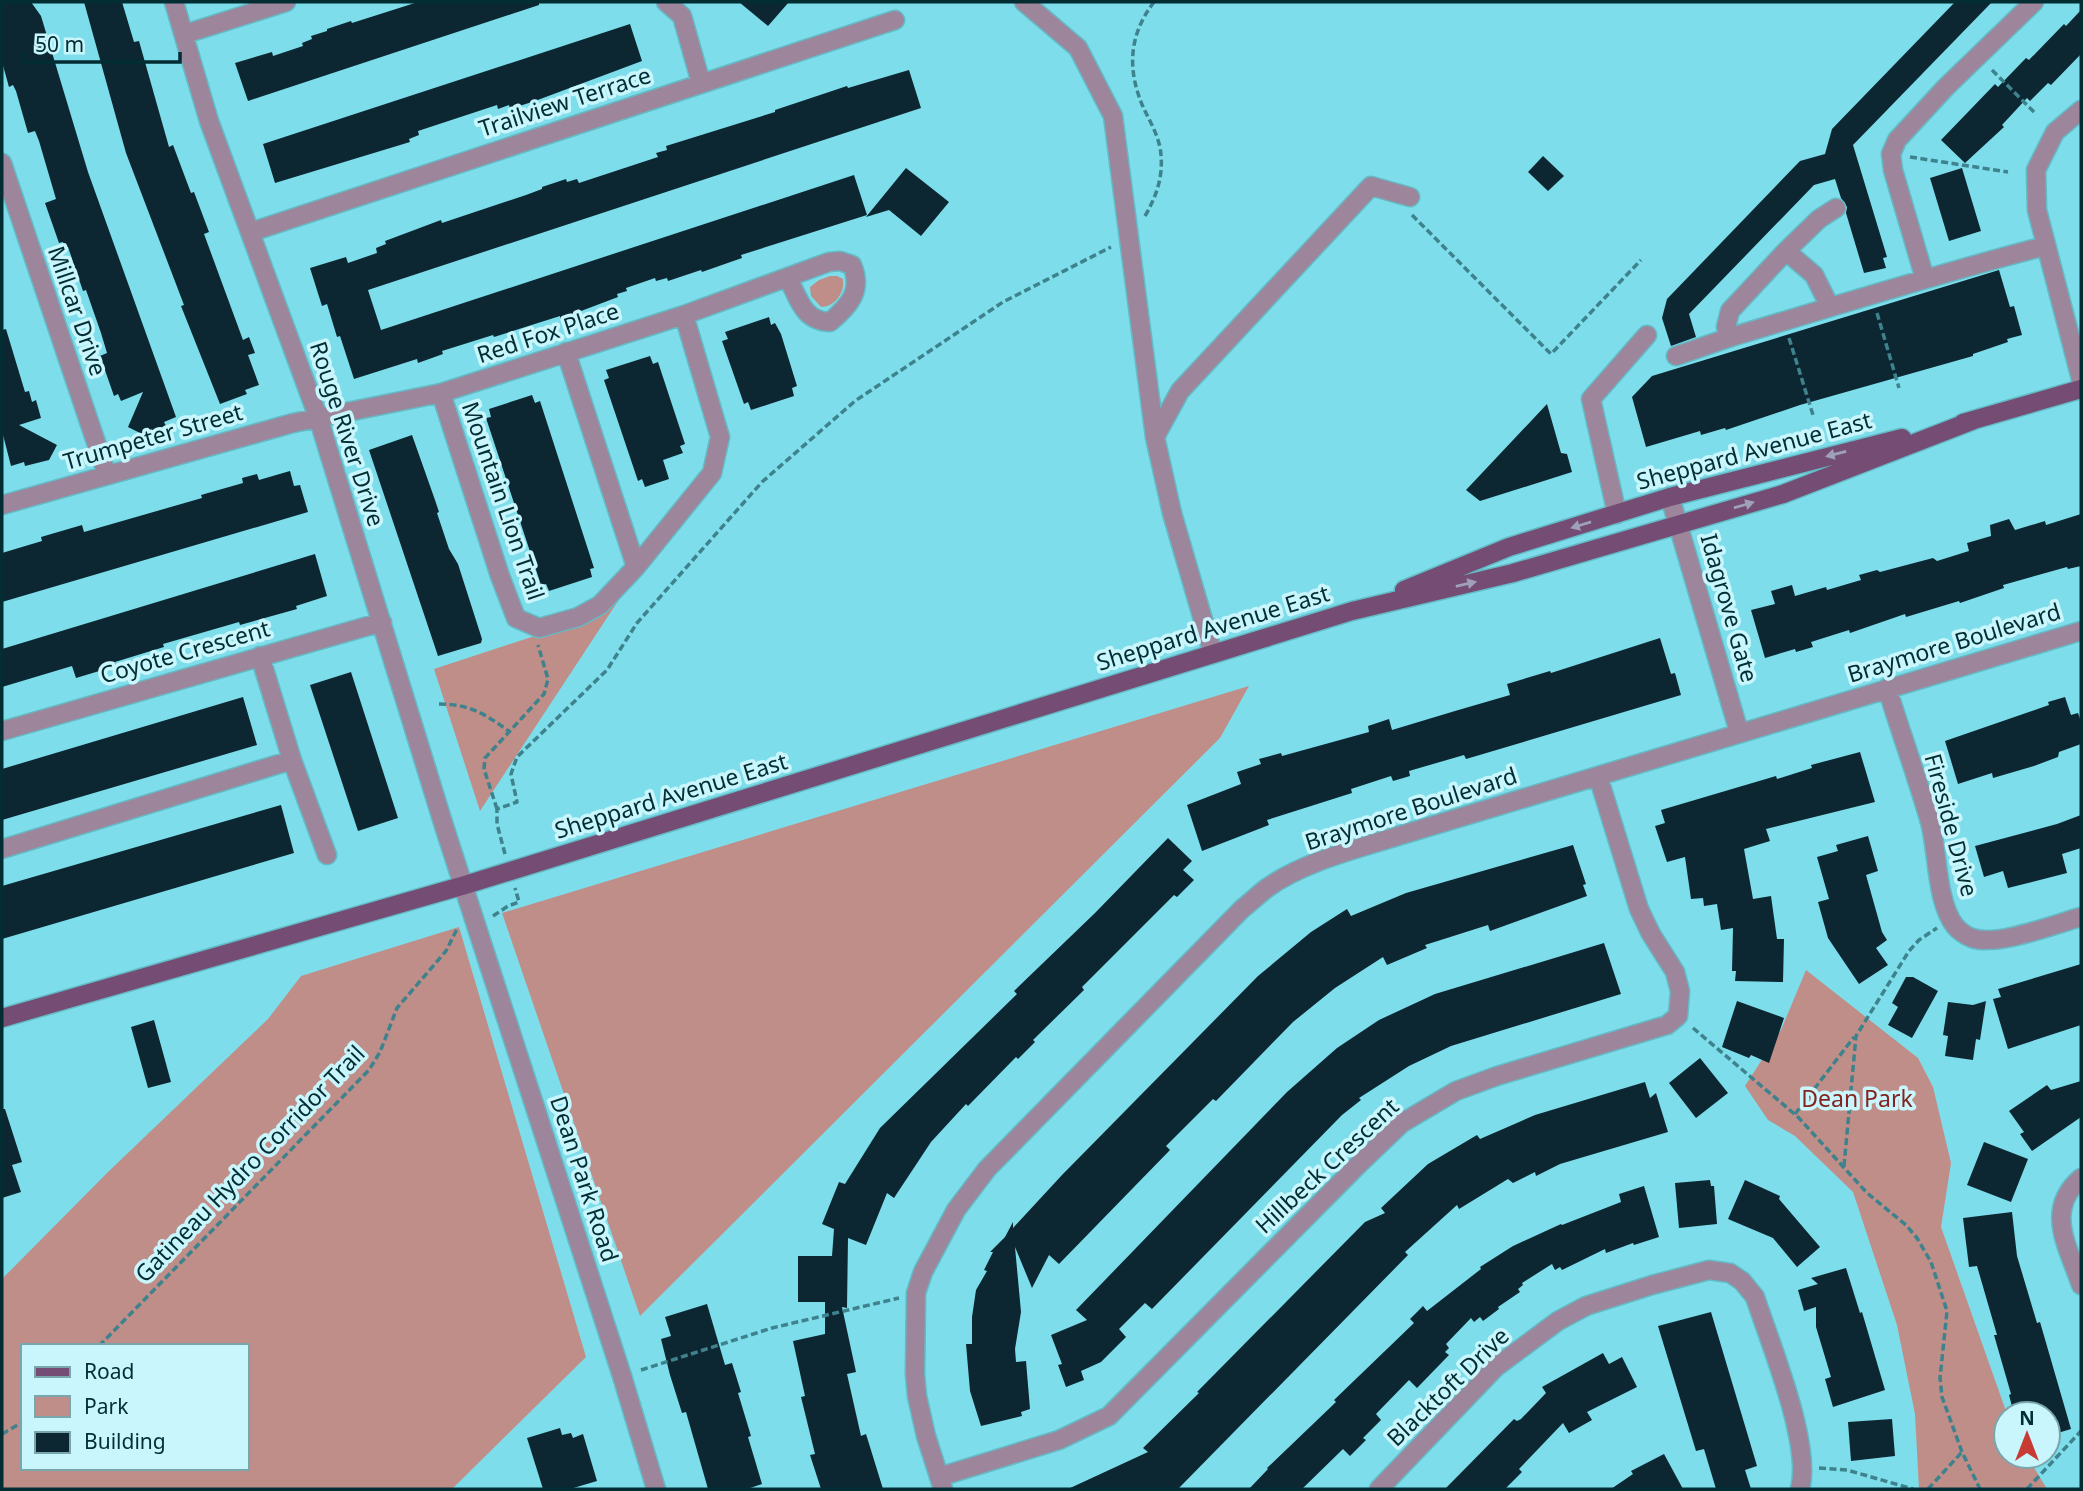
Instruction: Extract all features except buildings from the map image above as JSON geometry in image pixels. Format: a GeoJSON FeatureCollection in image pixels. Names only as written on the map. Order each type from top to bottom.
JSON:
{"type":"FeatureCollection","features":[{"type":"Feature","properties":{"kind":"main road","name":"Sheppard Avenue East"},"geometry":{"type":"LineString","coordinates":[[1352,611],[1509,547],[1670,497],[1974,420],[2081,389]]}},
{"type":"Feature","properties":{"kind":"main road","name":"Sheppard Avenue East"},"geometry":{"type":"LineString","coordinates":[[2,1018],[465,885],[1352,611],[1513,573],[1783,494],[1974,420]]}},
{"type":"Feature","properties":{"kind":"street","name":"Rouge River Drive"},"geometry":{"type":"LineString","coordinates":[[174,2],[209,121],[318,417],[465,885]]}},
{"type":"Feature","properties":{"kind":"street"},"geometry":{"type":"LineString","coordinates":[[185,34],[286,2]]}},
{"type":"Feature","properties":{"kind":"street"},"geometry":{"type":"LineString","coordinates":[[666,2],[682,16],[701,83]]}},
{"type":"Feature","properties":{"kind":"street"},"geometry":{"type":"LineString","coordinates":[[1024,2],[1078,48],[1113,116],[1155,438],[1172,513],[1213,654]]}},
{"type":"Feature","properties":{"kind":"street"},"geometry":{"type":"LineString","coordinates":[[1925,279],[1893,170],[1891,154],[1906,129],[2034,2]]}},
{"type":"Feature","properties":{"kind":"street","name":"Trailview Terrace"},"geometry":{"type":"LineString","coordinates":[[251,232],[895,20]]}},
{"type":"Feature","properties":{"kind":"street"},"geometry":{"type":"LineString","coordinates":[[2081,110],[2055,132],[2036,170],[2037,210],[2081,379]]}},
{"type":"Feature","properties":{"kind":"street","name":"Millcar Drive"},"geometry":{"type":"LineString","coordinates":[[2,163],[107,475]]}},
{"type":"Feature","properties":{"kind":"street"},"geometry":{"type":"LineString","coordinates":[[1155,438],[1180,391],[1371,186],[1410,197]]}},
{"type":"Feature","properties":{"kind":"street"},"geometry":{"type":"LineString","coordinates":[[1731,337],[1726,327],[1730,311],[1786,251],[1819,219],[1836,208]]}},
{"type":"Feature","properties":{"kind":"street"},"geometry":{"type":"LineString","coordinates":[[1676,356],[1830,307],[2045,246]]}},
{"type":"Feature","properties":{"kind":"street"},"geometry":{"type":"LineString","coordinates":[[1786,251],[1814,275],[1830,307]]}},
{"type":"Feature","properties":{"kind":"street","name":"Red Fox Place"},"geometry":{"type":"LineString","coordinates":[[318,417],[441,393],[684,315],[788,278]]}},
{"type":"Feature","properties":{"kind":"street","name":"Mountain Lion Trail"},"geometry":{"type":"LineString","coordinates":[[441,393],[516,618],[538,628],[578,617],[600,605],[636,567],[712,473],[720,437],[684,315]]}},
{"type":"Feature","properties":{"kind":"street"},"geometry":{"type":"LineString","coordinates":[[1617,514],[1591,399],[1647,335]]}},
{"type":"Feature","properties":{"kind":"street"},"geometry":{"type":"LineString","coordinates":[[566,352],[636,567]]}},
{"type":"Feature","properties":{"kind":"street","name":"Trumpeter Street"},"geometry":{"type":"LineString","coordinates":[[2,505],[318,417]]}},
{"type":"Feature","properties":{"kind":"street","name":"Idagrove Gate"},"geometry":{"type":"LineString","coordinates":[[1670,497],[1739,732]]}},
{"type":"Feature","properties":{"kind":"street","name":"Coyote Crescent"},"geometry":{"type":"LineString","coordinates":[[2,731],[382,622]]}},
{"type":"Feature","properties":{"kind":"street","name":"Braymore Boulevard"},"geometry":{"type":"LineString","coordinates":[[941,1483],[926,1436],[915,1374],[916,1293],[923,1272],[956,1210],[987,1169],[1242,909],[1269,887],[1340,854],[2081,631]]}},
{"type":"Feature","properties":{"kind":"street"},"geometry":{"type":"LineString","coordinates":[[260,656],[292,760],[327,855]]}},
{"type":"Feature","properties":{"kind":"street","name":"Fireside Drive"},"geometry":{"type":"LineString","coordinates":[[1887,688],[1929,820],[1936,847],[1940,887],[1955,926],[1970,938],[1988,940],[2019,935],[2081,916]]}},
{"type":"Feature","properties":{"kind":"street"},"geometry":{"type":"LineString","coordinates":[[2,849],[292,760]]}},
{"type":"Feature","properties":{"kind":"street"},"geometry":{"type":"LineString","coordinates":[[1598,776],[1639,909],[1675,972],[1681,991],[1678,1016]]}},
{"type":"Feature","properties":{"kind":"street","name":"Dean Park Road"},"geometry":{"type":"LineString","coordinates":[[465,885],[656,1489]]}},
{"type":"Feature","properties":{"kind":"street","name":"Hillbeck Crescent"},"geometry":{"type":"LineString","coordinates":[[941,1483],[1059,1440],[1110,1416],[1402,1123],[1466,1087],[1667,1024],[1678,1016]]}},
{"type":"Feature","properties":{"kind":"street"},"geometry":{"type":"LineString","coordinates":[[2081,1178],[2062,1203],[2060,1217],[2081,1285]]}},
{"type":"Feature","properties":{"kind":"street","name":"Blacktoft Drive"},"geometry":{"type":"LineString","coordinates":[[1379,1489],[1496,1367],[1558,1321],[1586,1306],[1709,1270],[1730,1273],[1742,1281],[1755,1297],[1793,1415],[1803,1466],[1800,1489]]}},
{"type":"Feature","properties":{"kind":"path"},"geometry":{"type":"LineString","coordinates":[[497,809],[517,802],[511,774],[517,757],[607,670],[637,623],[762,482],[855,401],[892,374],[1003,302],[1110,247],[1142,221],[1160,185],[1161,153],[1134,85],[1133,45],[1140,23],[1154,2]]}},
{"type":"Feature","properties":{"kind":"path"},"geometry":{"type":"LineString","coordinates":[[1978,56],[2034,112]]}},
{"type":"Feature","properties":{"kind":"path"},"geometry":{"type":"LineString","coordinates":[[1906,156],[2008,172]]}},
{"type":"Feature","properties":{"kind":"path"},"geometry":{"type":"LineString","coordinates":[[1387,191],[1551,354],[1640,260]]}},
{"type":"Feature","properties":{"kind":"path"},"geometry":{"type":"LineString","coordinates":[[1875,307],[1899,388]]}},
{"type":"Feature","properties":{"kind":"path"},"geometry":{"type":"LineString","coordinates":[[1788,333],[1813,415]]}},
{"type":"Feature","properties":{"kind":"path"},"geometry":{"type":"LineString","coordinates":[[497,824],[497,809],[484,769],[485,758],[544,694],[548,679],[533,625]]}},
{"type":"Feature","properties":{"kind":"path"},"geometry":{"type":"LineString","coordinates":[[439,704],[461,704],[490,717],[510,732]]}},
{"type":"Feature","properties":{"kind":"path"},"geometry":{"type":"LineString","coordinates":[[498,914],[519,902]]}},
{"type":"Feature","properties":{"kind":"path"},"geometry":{"type":"LineString","coordinates":[[1795,1115],[1856,1035],[1912,947],[1951,918]]}},
{"type":"Feature","properties":{"kind":"path","name":"Gatineau Hydro Corridor Trail"},"geometry":{"type":"LineString","coordinates":[[101,1344],[369,1070],[380,1052],[397,1008],[446,951],[457,927]]}},
{"type":"Feature","properties":{"kind":"path"},"geometry":{"type":"LineString","coordinates":[[1678,1016],[1795,1115],[1867,1193],[1913,1232],[1931,1262],[1948,1317],[1940,1378],[1942,1397],[1962,1452],[1980,1489]]}},
{"type":"Feature","properties":{"kind":"path"},"geometry":{"type":"LineString","coordinates":[[1844,1166],[1856,1035]]}},
{"type":"Feature","properties":{"kind":"path"},"geometry":{"type":"LineString","coordinates":[[622,1377],[772,1328],[916,1293]]}},
{"type":"Feature","properties":{"kind":"path"},"geometry":{"type":"LineString","coordinates":[[2,1434],[21,1423]]}},
{"type":"Feature","properties":{"kind":"path"},"geometry":{"type":"LineString","coordinates":[[2027,1489],[2081,1431]]}},
{"type":"Feature","properties":{"kind":"path"},"geometry":{"type":"LineString","coordinates":[[1928,1489],[1962,1452]]}},
{"type":"Feature","properties":{"kind":"path"},"geometry":{"type":"LineString","coordinates":[[1803,1466],[1847,1470],[1913,1489]]}},
{"type":"Feature","properties":{"kind":"green space"},"geometry":{"type":"Polygon","coordinates":[[[830,276],[843,279],[842,289],[835,302],[821,307],[811,296],[810,287],[830,276]]]}},
{"type":"Feature","properties":{"kind":"green space"},"geometry":{"type":"Polygon","coordinates":[[[622,595],[480,811],[434,669],[577,622],[622,595]]]}},
{"type":"Feature","properties":{"kind":"green space"},"geometry":{"type":"Polygon","coordinates":[[[1249,686],[1220,738],[640,1316],[502,913],[1249,686]]]}},
{"type":"Feature","properties":{"kind":"green space"},"geometry":{"type":"Polygon","coordinates":[[[459,927],[586,1357],[452,1489],[2,1489],[2,1279],[108,1172],[268,1019],[301,976],[459,927]]]}},
{"type":"Feature","properties":{"kind":"green space","name":"Dean Park"},"geometry":{"type":"Polygon","coordinates":[[[1806,970],[1918,1058],[1933,1087],[1951,1163],[1941,1227],[2002,1400],[1992,1400],[1992,1470],[2035,1470],[2047,1489],[1919,1489],[1915,1414],[1897,1325],[1853,1192],[1795,1136],[1768,1120],[1745,1086],[1781,1030],[1806,970]]]}}]}
